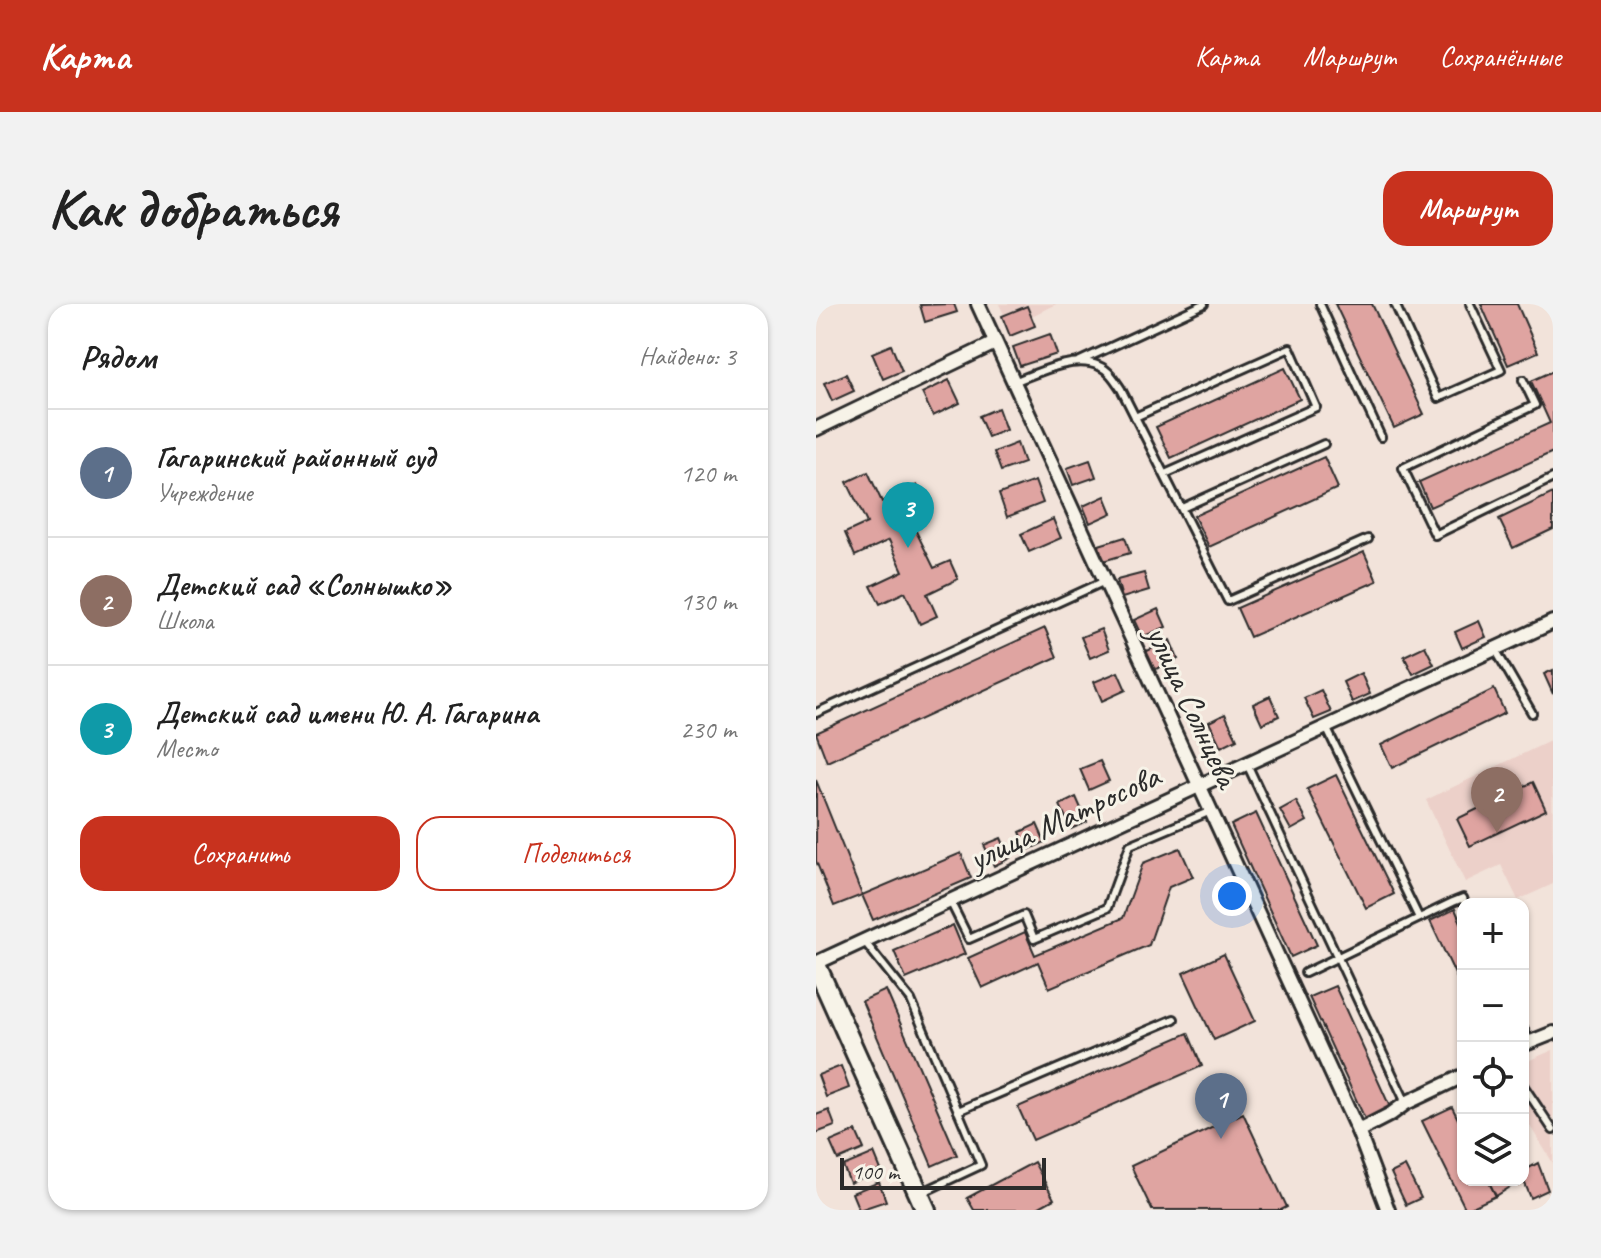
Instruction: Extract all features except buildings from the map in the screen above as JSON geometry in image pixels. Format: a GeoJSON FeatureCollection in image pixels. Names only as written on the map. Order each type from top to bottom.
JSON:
{"type":"FeatureCollection","features":[{"type":"Feature","properties":{"kind":"main road"},"geometry":{"type":"LineString","coordinates":[[816,964],[922,1202]]}},
{"type":"Feature","properties":{"kind":"street","name":"улица Солнцева"},"geometry":{"type":"LineString","coordinates":[[978,304],[1358,1131],[1388,1210]]}},
{"type":"Feature","properties":{"kind":"street"},"geometry":{"type":"LineString","coordinates":[[816,429],[995,343]]}},
{"type":"Feature","properties":{"kind":"street","name":"улица Матросова"},"geometry":{"type":"LineString","coordinates":[[816,964],[1553,622]]}},
{"type":"Feature","properties":{"kind":"street"},"geometry":{"type":"LineString","coordinates":[[1529,1043],[1553,1033]]}},
{"type":"Feature","properties":{"kind":"street"},"geometry":{"type":"LineString","coordinates":[[1358,1131],[1457,1079]]}},
{"type":"Feature","properties":{"kind":"lane"},"geometry":{"type":"LineString","coordinates":[[1075,364],[1204,304]]}},
{"type":"Feature","properties":{"kind":"lane"},"geometry":{"type":"LineString","coordinates":[[1320,304],[1381,437]]}},
{"type":"Feature","properties":{"kind":"lane"},"geometry":{"type":"LineString","coordinates":[[1395,304],[1438,398],[1501,370],[1470,304]]}},
{"type":"Feature","properties":{"kind":"lane"},"geometry":{"type":"LineString","coordinates":[[1135,417],[1290,348],[1316,407],[1165,474]]}},
{"type":"Feature","properties":{"kind":"lane"},"geometry":{"type":"LineString","coordinates":[[1014,382],[1036,373],[1075,364],[1089,363],[1109,372],[1165,474],[1228,601],[1368,539]]}},
{"type":"Feature","properties":{"kind":"lane"},"geometry":{"type":"LineString","coordinates":[[1523,380],[1535,405],[1403,468],[1435,535],[1553,478]]}},
{"type":"Feature","properties":{"kind":"lane"},"geometry":{"type":"LineString","coordinates":[[1182,508],[1324,444]]}},
{"type":"Feature","properties":{"kind":"lane"},"geometry":{"type":"LineString","coordinates":[[816,713],[1105,581]]}},
{"type":"Feature","properties":{"kind":"lane"},"geometry":{"type":"LineString","coordinates":[[1495,649],[1532,713]]}},
{"type":"Feature","properties":{"kind":"lane"},"geometry":{"type":"LineString","coordinates":[[1326,727],[1419,918]]}},
{"type":"Feature","properties":{"kind":"lane"},"geometry":{"type":"LineString","coordinates":[[1247,764],[1406,1103]]}},
{"type":"Feature","properties":{"kind":"lane"},"geometry":{"type":"LineString","coordinates":[[950,901],[969,939],[1024,915],[1034,939],[1107,908],[1130,845],[1211,811]]}},
{"type":"Feature","properties":{"kind":"lane"},"geometry":{"type":"LineString","coordinates":[[1305,973],[1457,901]]}},
{"type":"Feature","properties":{"kind":"lane"},"geometry":{"type":"LineString","coordinates":[[864,941],[911,1000],[981,1165],[922,1202]]}},
{"type":"Feature","properties":{"kind":"lane"},"geometry":{"type":"LineString","coordinates":[[958,1111],[1174,1019]]}},
{"type":"Feature","properties":{"kind":"lane"},"geometry":{"type":"LineString","coordinates":[[1529,1094],[1553,1130]]}},
{"type":"Feature","properties":{"kind":"shaded area"},"geometry":{"type":"Polygon","coordinates":[[[999,304],[1056,304],[1010,327],[999,304]]]}},
{"type":"Feature","properties":{"kind":"shaded area"},"geometry":{"type":"Polygon","coordinates":[[[1552,740],[1553,884],[1517,898],[1501,865],[1465,882],[1426,800],[1552,740]]]}},
{"type":"Feature","properties":{"kind":"shaded area"},"geometry":{"type":"Polygon","coordinates":[[[1553,1050],[1553,1163],[1529,1125],[1529,1060],[1553,1050]]]}},
{"type":"Feature","properties":{"kind":"place","name":"Детский сад имени Ю. А. Гагарина"},"geometry":{"type":"Point","coordinates":[908,548]}},
{"type":"Feature","properties":{"kind":"place","name":"Детский сад «Солнышко»"},"geometry":{"type":"Point","coordinates":[1497,833]}},
{"type":"Feature","properties":{"kind":"place","name":"Гагаринский районный суд"},"geometry":{"type":"Point","coordinates":[1221,1139]}}]}
